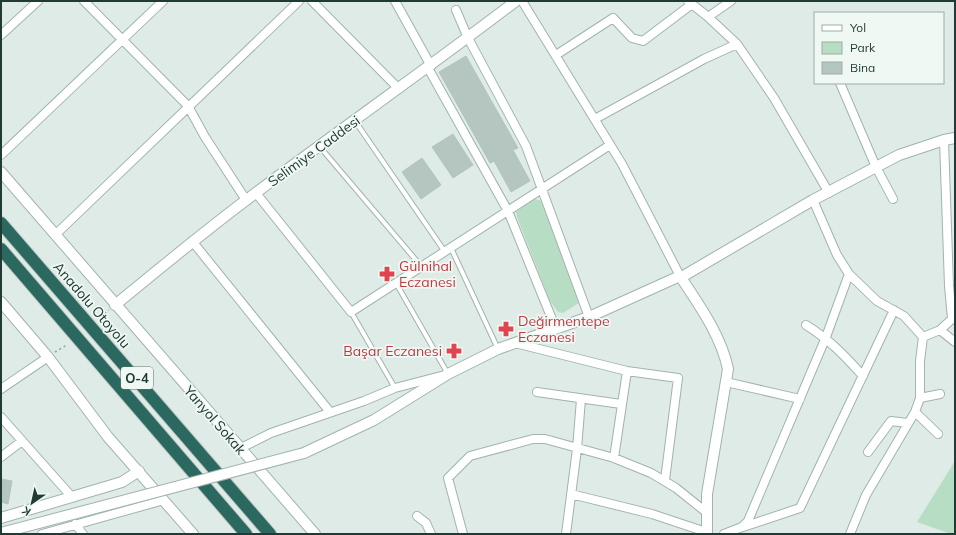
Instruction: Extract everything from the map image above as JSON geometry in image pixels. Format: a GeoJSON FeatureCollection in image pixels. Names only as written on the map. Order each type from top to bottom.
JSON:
{"type":"FeatureCollection","features":[{"type":"Feature","properties":{"kind":"highway","name":"Anadolu Otoyolu"},"geometry":{"type":"LineString","coordinates":[[1,223],[270,534]]}},
{"type":"Feature","properties":{"kind":"highway","name":"O-4"},"geometry":{"type":"LineString","coordinates":[[1,249],[246,534]]}},
{"type":"Feature","properties":{"kind":"street"},"geometry":{"type":"LineString","coordinates":[[1,35],[38,1]]}},
{"type":"Feature","properties":{"kind":"street"},"geometry":{"type":"LineString","coordinates":[[84,1],[188,106],[205,137],[246,200]]}},
{"type":"Feature","properties":{"kind":"street"},"geometry":{"type":"LineString","coordinates":[[1,155],[162,1]]}},
{"type":"Feature","properties":{"kind":"street"},"geometry":{"type":"LineString","coordinates":[[55,235],[299,1]]}},
{"type":"Feature","properties":{"kind":"street"},"geometry":{"type":"LineString","coordinates":[[312,1],[399,89]]}},
{"type":"Feature","properties":{"kind":"street"},"geometry":{"type":"LineString","coordinates":[[395,1],[429,67],[508,211],[556,329]]}},
{"type":"Feature","properties":{"kind":"street","name":"Selimiye Caddesi"},"geometry":{"type":"LineString","coordinates":[[115,305],[192,241],[246,200],[429,67],[516,1]]}},
{"type":"Feature","properties":{"kind":"street"},"geometry":{"type":"LineString","coordinates":[[522,1],[610,145],[680,277],[704,313],[725,355],[728,369],[707,494],[706,533],[652,514],[571,494]]}},
{"type":"Feature","properties":{"kind":"street"},"geometry":{"type":"LineString","coordinates":[[708,17],[731,1]]}},
{"type":"Feature","properties":{"kind":"street"},"geometry":{"type":"LineString","coordinates":[[556,55],[613,18],[632,38],[643,41],[690,2],[737,44],[774,98],[829,193]]}},
{"type":"Feature","properties":{"kind":"street"},"geometry":{"type":"LineString","coordinates":[[456,10],[468,38],[526,146],[589,318]]}},
{"type":"Feature","properties":{"kind":"street"},"geometry":{"type":"LineString","coordinates":[[595,119],[704,58],[737,44]]}},
{"type":"Feature","properties":{"kind":"street"},"geometry":{"type":"LineString","coordinates":[[840,84],[876,167],[893,199]]}},
{"type":"Feature","properties":{"kind":"street"},"geometry":{"type":"LineString","coordinates":[[1,533],[304,452],[374,420],[448,374],[498,349],[589,318],[680,277],[813,200],[829,193],[899,155],[944,140],[955,138]]}},
{"type":"Feature","properties":{"kind":"street"},"geometry":{"type":"LineString","coordinates":[[923,336],[940,330],[953,319],[951,253],[944,140]]}},
{"type":"Feature","properties":{"kind":"street"},"geometry":{"type":"LineString","coordinates":[[256,193],[351,312],[610,145]]}},
{"type":"Feature","properties":{"kind":"street","name":"Yanyol Sokak"},"geometry":{"type":"LineString","coordinates":[[1,172],[315,534]]}},
{"type":"Feature","properties":{"kind":"street"},"geometry":{"type":"LineString","coordinates":[[813,200],[837,255],[849,274],[877,302],[904,316],[923,336]]}},
{"type":"Feature","properties":{"kind":"street"},"geometry":{"type":"LineString","coordinates":[[192,241],[330,412]]}},
{"type":"Feature","properties":{"kind":"street"},"geometry":{"type":"LineString","coordinates":[[742,527],[748,521],[800,399],[826,337],[849,274]]}},
{"type":"Feature","properties":{"kind":"street"},"geometry":{"type":"LineString","coordinates":[[1,302],[48,357],[108,436],[193,534]]}},
{"type":"Feature","properties":{"kind":"street"},"geometry":{"type":"LineString","coordinates":[[724,534],[800,508],[809,494],[862,376],[894,310]]}},
{"type":"Feature","properties":{"kind":"street"},"geometry":{"type":"LineString","coordinates":[[806,325],[826,337],[862,376]]}},
{"type":"Feature","properties":{"kind":"street"},"geometry":{"type":"LineString","coordinates":[[940,330],[955,342]]}},
{"type":"Feature","properties":{"kind":"street"},"geometry":{"type":"LineString","coordinates":[[850,534],[866,495],[907,422],[915,412],[920,398],[920,361],[923,336]]}},
{"type":"Feature","properties":{"kind":"street"},"geometry":{"type":"LineString","coordinates":[[515,343],[626,371],[678,378],[665,480]]}},
{"type":"Feature","properties":{"kind":"street"},"geometry":{"type":"LineString","coordinates":[[1,389],[48,357]]}},
{"type":"Feature","properties":{"kind":"street"},"geometry":{"type":"LineString","coordinates":[[614,458],[626,371]]}},
{"type":"Feature","properties":{"kind":"street"},"geometry":{"type":"LineString","coordinates":[[240,448],[271,434],[364,401],[395,388],[448,374]]}},
{"type":"Feature","properties":{"kind":"street"},"geometry":{"type":"LineString","coordinates":[[726,382],[800,399]]}},
{"type":"Feature","properties":{"kind":"street"},"geometry":{"type":"LineString","coordinates":[[537,392],[621,404]]}},
{"type":"Feature","properties":{"kind":"street"},"geometry":{"type":"LineString","coordinates":[[920,398],[940,394]]}},
{"type":"Feature","properties":{"kind":"street"},"geometry":{"type":"LineString","coordinates":[[566,534],[577,449],[581,399]]}},
{"type":"Feature","properties":{"kind":"street"},"geometry":{"type":"LineString","coordinates":[[915,412],[938,434]]}},
{"type":"Feature","properties":{"kind":"street"},"geometry":{"type":"LineString","coordinates":[[1,417],[71,496]]}},
{"type":"Feature","properties":{"kind":"street"},"geometry":{"type":"LineString","coordinates":[[868,452],[891,421],[907,422]]}},
{"type":"Feature","properties":{"kind":"street"},"geometry":{"type":"LineString","coordinates":[[463,534],[448,478],[470,456],[533,439],[545,439],[614,458],[665,480],[706,512]]}},
{"type":"Feature","properties":{"kind":"street"},"geometry":{"type":"LineString","coordinates":[[1,457],[22,441]]}},
{"type":"Feature","properties":{"kind":"street"},"geometry":{"type":"LineString","coordinates":[[1,518],[122,482],[139,471]]}},
{"type":"Feature","properties":{"kind":"street"},"geometry":{"type":"LineString","coordinates":[[42,534],[164,500]]}},
{"type":"Feature","properties":{"kind":"street"},"geometry":{"type":"LineString","coordinates":[[417,516],[426,524],[431,534]]}},
{"type":"Feature","properties":{"kind":"street"},"geometry":{"type":"LineString","coordinates":[[75,524],[83,534]]}},
{"type":"Feature","properties":{"kind":"lane"},"geometry":{"type":"LineString","coordinates":[[355,121],[448,250],[498,349]]}},
{"type":"Feature","properties":{"kind":"lane"},"geometry":{"type":"LineString","coordinates":[[320,146],[421,267]]}},
{"type":"Feature","properties":{"kind":"lane"},"geometry":{"type":"LineString","coordinates":[[396,283],[448,374]]}},
{"type":"Feature","properties":{"kind":"lane"},"geometry":{"type":"LineString","coordinates":[[351,312],[395,388]]}},
{"type":"Feature","properties":{"kind":"path"},"geometry":{"type":"LineString","coordinates":[[48,357],[67,345]]}},
{"type":"Feature","properties":{"kind":"green space"},"geometry":{"type":"Polygon","coordinates":[[[535,199],[542,201],[579,303],[563,313],[558,312],[550,301],[517,217],[516,212],[535,199]]]}},
{"type":"Feature","properties":{"kind":"green space"},"geometry":{"type":"Polygon","coordinates":[[[955,461],[955,534],[951,534],[917,522],[955,461]]]}},
{"type":"Feature","properties":{"kind":"building"},"geometry":{"type":"Polygon","coordinates":[[[466,56],[518,148],[513,150],[530,181],[511,192],[494,161],[490,163],[439,72],[466,56]]]}},
{"type":"Feature","properties":{"kind":"building"},"geometry":{"type":"Polygon","coordinates":[[[453,134],[473,165],[453,178],[432,147],[453,134]]]}},
{"type":"Feature","properties":{"kind":"building"},"geometry":{"type":"Polygon","coordinates":[[[422,158],[441,185],[421,199],[402,172],[422,158]]]}},
{"type":"Feature","properties":{"kind":"building"},"geometry":{"type":"Polygon","coordinates":[[[1,479],[12,481],[8,504],[1,502],[1,479]]]}},
{"type":"Feature","properties":{"kind":"place","name":"Gülnihal Eczanesi"},"geometry":{"type":"Point","coordinates":[387,274]}},
{"type":"Feature","properties":{"kind":"place","name":"Değirmentepe Eczanesi"},"geometry":{"type":"Point","coordinates":[506,329]}},
{"type":"Feature","properties":{"kind":"place","name":"Başar Eczanesi"},"geometry":{"type":"Point","coordinates":[454,351]}}]}
